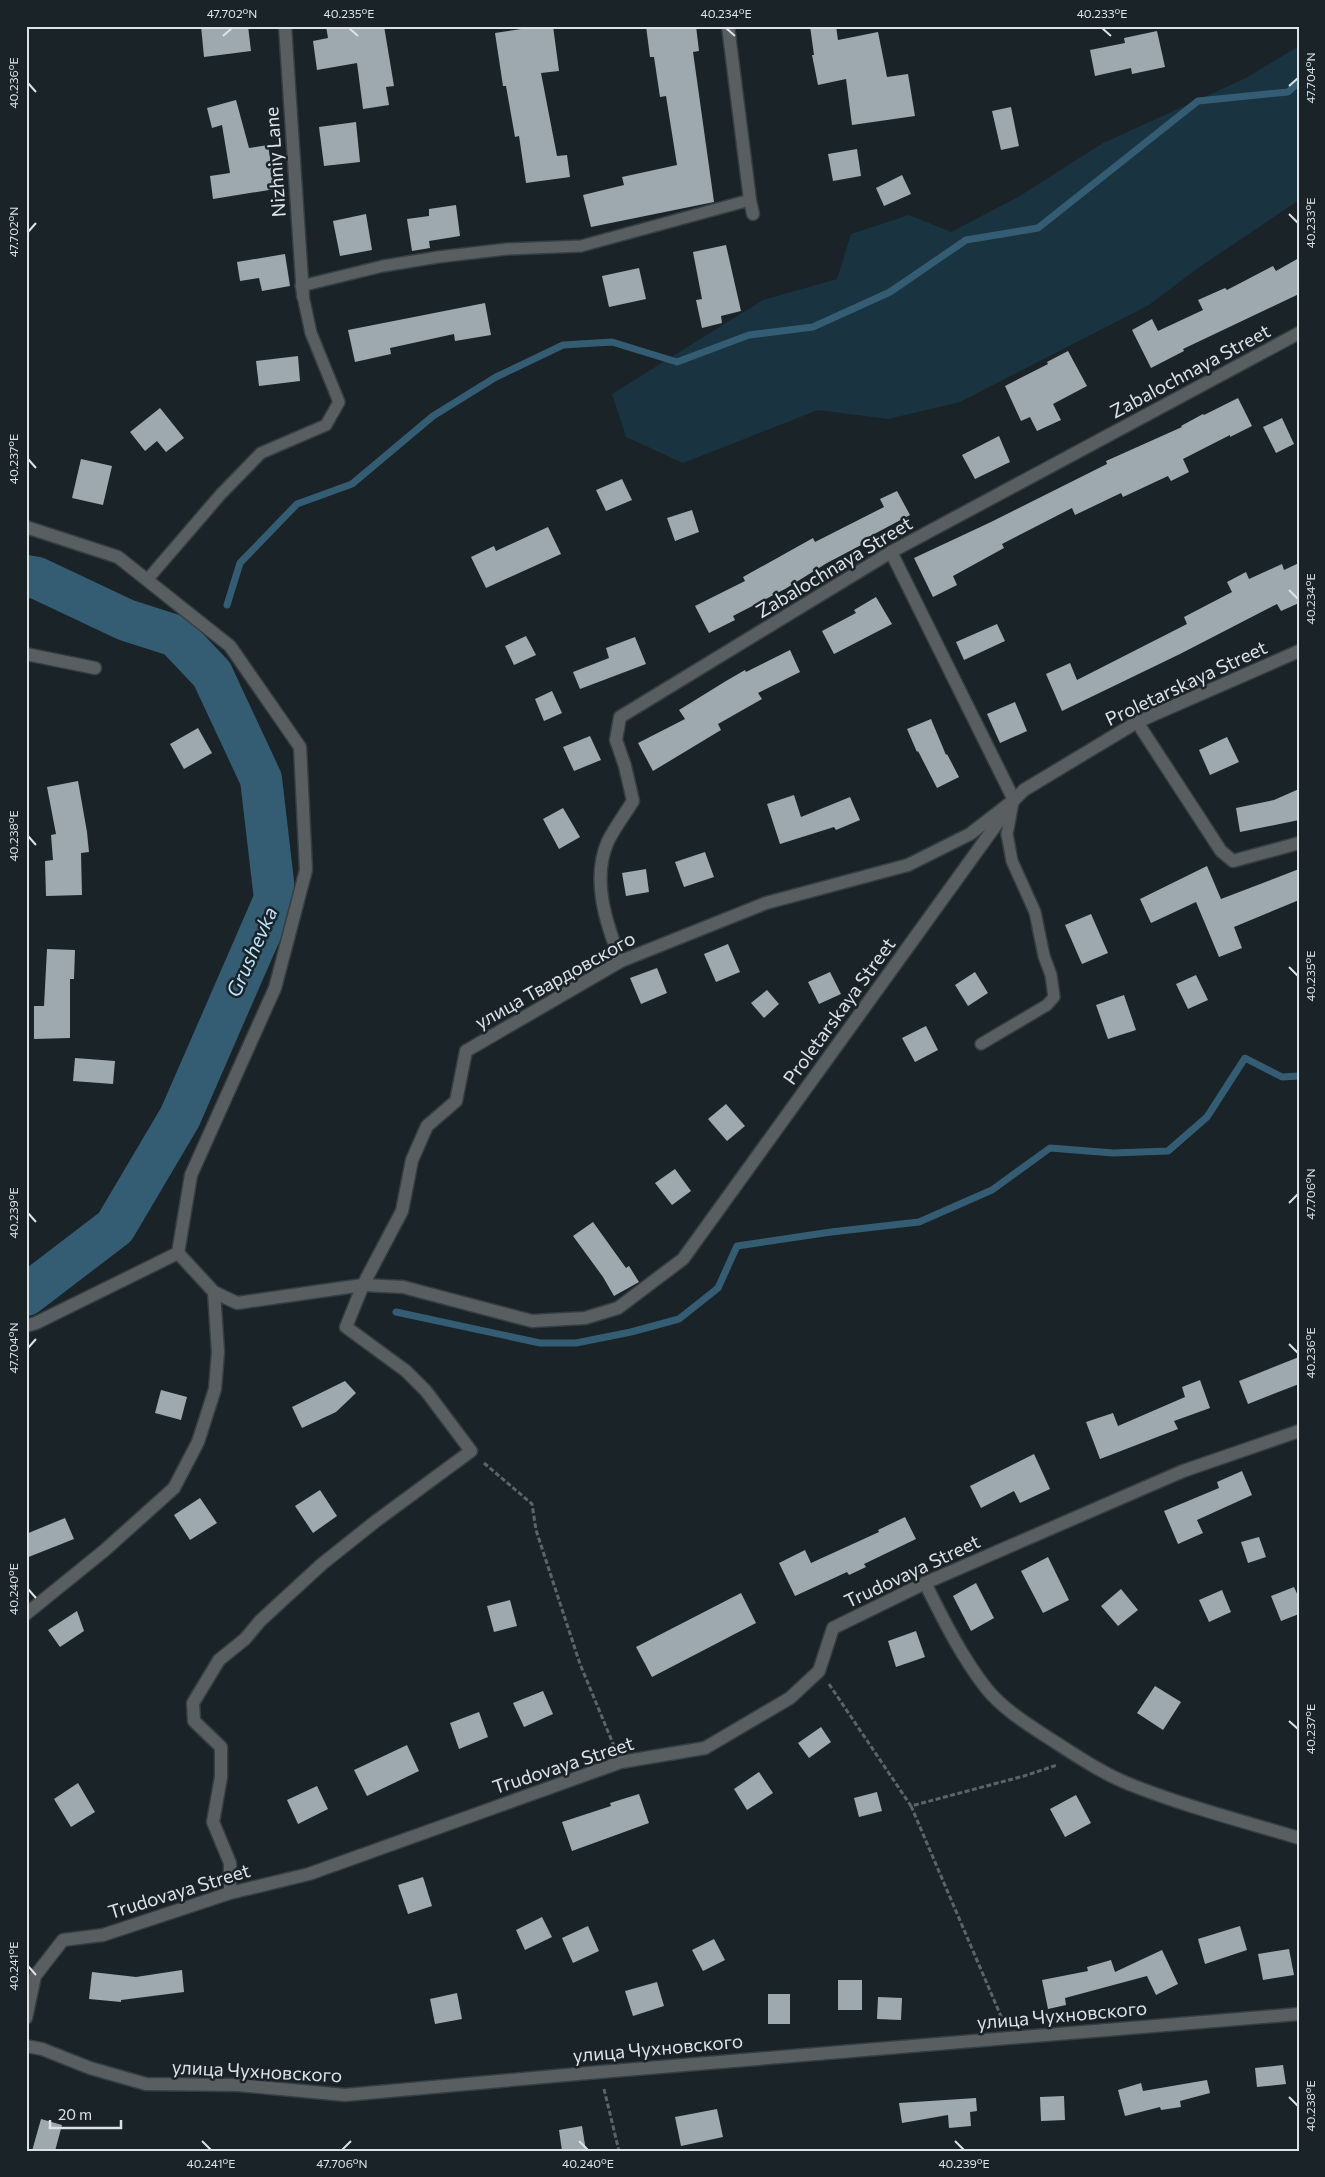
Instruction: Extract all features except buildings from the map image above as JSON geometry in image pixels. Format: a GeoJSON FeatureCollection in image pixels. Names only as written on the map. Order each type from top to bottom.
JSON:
{"type":"FeatureCollection","features":[{"type":"Feature","properties":{"kind":"street","name":"Nizhniy Lane"},"geometry":{"type":"LineString","coordinates":[[285,26],[302,291]]}},
{"type":"Feature","properties":{"kind":"street"},"geometry":{"type":"LineString","coordinates":[[728,26],[753,214]]}},
{"type":"Feature","properties":{"kind":"street","name":"Zabalochnaya Street"},"geometry":{"type":"LineString","coordinates":[[621,961],[613,941],[601,897],[600,868],[608,841],[633,801],[625,766],[616,740],[620,717],[891,552],[1299,333]]}},
{"type":"Feature","properties":{"kind":"street"},"geometry":{"type":"LineString","coordinates":[[26,527],[118,557],[230,646],[300,747],[306,870],[275,988],[191,1175],[178,1253]]}},
{"type":"Feature","properties":{"kind":"street"},"geometry":{"type":"LineString","coordinates":[[891,552],[1014,800]]}},
{"type":"Feature","properties":{"kind":"street","name":"Proletarskaya Street"},"geometry":{"type":"LineString","coordinates":[[214,1292],[237,1303],[363,1285],[403,1287],[532,1321],[586,1318],[618,1308],[683,1259],[1014,800],[1024,790],[1137,722],[1299,652]]}},
{"type":"Feature","properties":{"kind":"street"},"geometry":{"type":"LineString","coordinates":[[26,654],[95,668]]}},
{"type":"Feature","properties":{"kind":"street"},"geometry":{"type":"LineString","coordinates":[[1137,722],[1221,851],[1233,861],[1299,843]]}},
{"type":"Feature","properties":{"kind":"street","name":"улица Твардовского"},"geometry":{"type":"LineString","coordinates":[[471,1451],[426,1391],[406,1371],[346,1327],[363,1285],[402,1211],[412,1160],[427,1126],[456,1101],[466,1051],[621,961],[766,903],[908,865],[970,834],[1014,800]]}},
{"type":"Feature","properties":{"kind":"street"},"geometry":{"type":"LineString","coordinates":[[26,1614],[105,1550],[174,1488],[198,1442],[215,1388],[218,1352],[214,1292],[178,1253]]}},
{"type":"Feature","properties":{"kind":"street"},"geometry":{"type":"LineString","coordinates":[[26,1326],[36,1323],[178,1253]]}},
{"type":"Feature","properties":{"kind":"street","name":"Trudovaya Street"},"geometry":{"type":"LineString","coordinates":[[26,2018],[35,1976],[63,1940],[103,1935],[230,1893],[309,1874],[621,1762],[705,1748],[790,1698],[819,1671],[833,1628],[925,1583],[1183,1471],[1299,1431]]}},
{"type":"Feature","properties":{"kind":"street"},"geometry":{"type":"LineString","coordinates":[[230,1893],[230,1862],[213,1822],[221,1777],[221,1747],[194,1721],[193,1703],[219,1660],[245,1639],[260,1621],[322,1564],[376,1521],[471,1451]]}},
{"type":"Feature","properties":{"kind":"street"},"geometry":{"type":"LineString","coordinates":[[925,1583],[955,1643],[986,1689],[1009,1710],[1079,1758],[1128,1784],[1215,1814],[1299,1838]]}},
{"type":"Feature","properties":{"kind":"street","name":"улица Чухновского"},"geometry":{"type":"LineString","coordinates":[[26,2046],[42,2049],[90,2068],[146,2084],[238,2085],[345,2095],[1299,2014]]}},
{"type":"Feature","properties":{"kind":"lane"},"geometry":{"type":"LineString","coordinates":[[147,580],[220,494],[261,453],[326,425],[339,402],[311,333],[302,291],[383,266],[438,256],[507,249],[581,246],[750,200]]}},
{"type":"Feature","properties":{"kind":"lane"},"geometry":{"type":"LineString","coordinates":[[981,1044],[1047,1005],[1054,997],[1051,975],[1044,956],[1035,912],[1012,861],[1007,834],[1014,800]]}},
{"type":"Feature","properties":{"kind":"path"},"geometry":{"type":"LineString","coordinates":[[471,1451],[532,1504],[536,1530],[580,1664],[621,1762]]}},
{"type":"Feature","properties":{"kind":"path"},"geometry":{"type":"LineString","coordinates":[[819,1671],[837,1694],[911,1806],[985,1975],[1010,2038]]}},
{"type":"Feature","properties":{"kind":"path"},"geometry":{"type":"LineString","coordinates":[[911,1806],[1024,1776],[1079,1758]]}},
{"type":"Feature","properties":{"kind":"path"},"geometry":{"type":"LineString","coordinates":[[600,2072],[619,2151]]}},
{"type":"Feature","properties":{"kind":"shaded area"},"geometry":{"type":"Polygon","coordinates":[[[1299,46],[1299,200],[1198,268],[1149,305],[960,402],[888,419],[818,410],[683,463],[626,437],[612,394],[763,300],[837,279],[851,234],[909,215],[951,232],[1018,197],[1103,143],[1246,78],[1299,46]]]}},
{"type":"Feature","properties":{"kind":"waterway"},"geometry":{"type":"LineString","coordinates":[[227,605],[240,563],[297,504],[352,484],[433,416],[496,377],[563,345],[612,342],[677,362],[749,335],[813,327],[890,292],[966,240],[1038,228],[1198,101],[1288,92],[1299,82]]}},
{"type":"Feature","properties":{"kind":"waterway","name":"Grushevka"},"geometry":{"type":"LineString","coordinates":[[26,576],[37,578],[126,620],[176,636],[212,674],[261,779],[275,899],[180,1117],[115,1227],[26,1295]]}},
{"type":"Feature","properties":{"kind":"waterway"},"geometry":{"type":"LineString","coordinates":[[396,1312],[540,1343],[576,1343],[631,1332],[679,1319],[718,1288],[737,1246],[831,1232],[919,1222],[992,1190],[1050,1148],[1113,1153],[1168,1151],[1207,1117],[1245,1058],[1282,1077],[1299,1076]]}}]}
